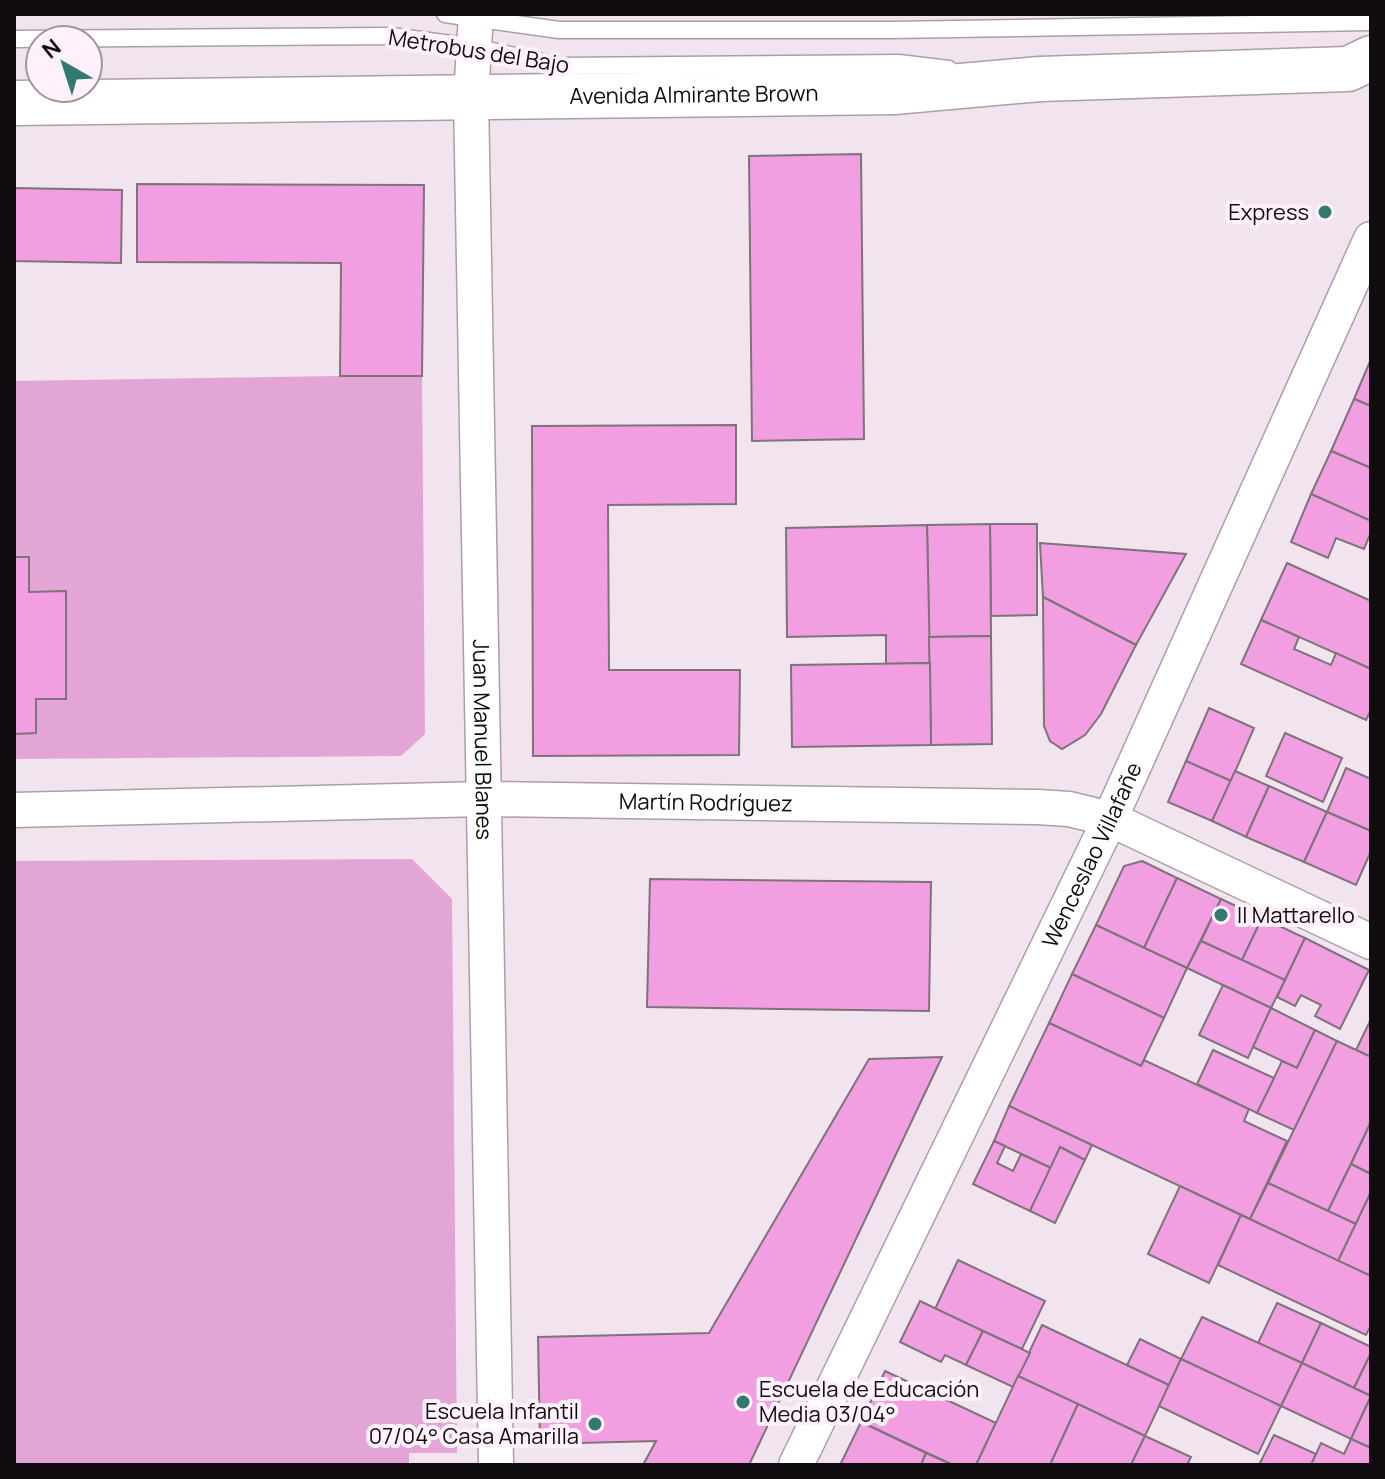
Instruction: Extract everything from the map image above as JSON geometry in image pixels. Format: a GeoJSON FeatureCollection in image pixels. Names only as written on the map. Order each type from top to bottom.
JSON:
{"type":"FeatureCollection","features":[{"type":"Feature","properties":{"kind":"main road","name":"Avenida Almirante Brown"},"geometry":{"type":"LineString","coordinates":[[14,103],[894,92],[1040,79],[1348,69],[1371,58]]}},
{"type":"Feature","properties":{"kind":"street","name":"Juan Manuel Blanes"},"geometry":{"type":"LineString","coordinates":[[467,24],[471,98],[496,1465]]}},
{"type":"Feature","properties":{"kind":"street","name":"Wenceslao Villafañe"},"geometry":{"type":"LineString","coordinates":[[796,1465],[1110,819],[1371,239]]}},
{"type":"Feature","properties":{"kind":"street","name":"Martín Rodríguez"},"geometry":{"type":"LineString","coordinates":[[14,810],[484,799],[1069,809],[1110,819],[1371,942]]}},
{"type":"Feature","properties":{"kind":"lane","name":"Metrobus del Bajo"},"geometry":{"type":"LineString","coordinates":[[14,39],[391,36],[467,24],[559,30],[892,30],[1371,22]]}},
{"type":"Feature","properties":{"kind":"lane","name":"Metrobus del Bajo"},"geometry":{"type":"LineString","coordinates":[[467,24],[560,66],[899,63],[1040,79]]}},
{"type":"Feature","properties":{"kind":"shaded area"},"geometry":{"type":"Polygon","coordinates":[[[422,376],[425,734],[401,756],[14,759],[14,381],[422,376]]]}},
{"type":"Feature","properties":{"kind":"shaded area"},"geometry":{"type":"Polygon","coordinates":[[[412,859],[452,899],[457,1453],[409,1453],[409,1465],[14,1465],[14,861],[412,859]]]}},
{"type":"Feature","properties":{"kind":"building"},"geometry":{"type":"Polygon","coordinates":[[[861,154],[864,439],[752,441],[749,156],[861,154]]]}},
{"type":"Feature","properties":{"kind":"building"},"geometry":{"type":"Polygon","coordinates":[[[137,184],[424,185],[422,376],[340,376],[341,263],[137,262],[137,184]]]}},
{"type":"Feature","properties":{"kind":"building"},"geometry":{"type":"Polygon","coordinates":[[[14,188],[122,190],[121,263],[14,261],[14,188]]]}},
{"type":"Feature","properties":{"kind":"building"},"geometry":{"type":"Polygon","coordinates":[[[1371,359],[1371,406],[1354,399],[1371,359]]]}},
{"type":"Feature","properties":{"kind":"building"},"geometry":{"type":"Polygon","coordinates":[[[1354,399],[1371,406],[1371,468],[1331,451],[1354,399]]]}},
{"type":"Feature","properties":{"kind":"building"},"geometry":{"type":"Polygon","coordinates":[[[736,425],[736,504],[608,505],[609,670],[740,670],[739,755],[533,756],[532,426],[736,425]]]}},
{"type":"Feature","properties":{"kind":"building"},"geometry":{"type":"Polygon","coordinates":[[[1331,451],[1371,468],[1371,521],[1311,494],[1331,451]]]}},
{"type":"Feature","properties":{"kind":"building"},"geometry":{"type":"Polygon","coordinates":[[[1311,494],[1371,521],[1371,532],[1364,549],[1336,538],[1328,558],[1291,542],[1311,494]]]}},
{"type":"Feature","properties":{"kind":"building"},"geometry":{"type":"Polygon","coordinates":[[[990,524],[1037,524],[1037,615],[991,616],[990,524]]]}},
{"type":"Feature","properties":{"kind":"building"},"geometry":{"type":"Polygon","coordinates":[[[990,524],[991,636],[929,637],[927,525],[990,524]]]}},
{"type":"Feature","properties":{"kind":"building"},"geometry":{"type":"Polygon","coordinates":[[[927,525],[930,663],[886,664],[886,635],[787,637],[786,528],[927,525]]]}},
{"type":"Feature","properties":{"kind":"building"},"geometry":{"type":"Polygon","coordinates":[[[1040,543],[1186,554],[1136,645],[1043,597],[1040,543]]]}},
{"type":"Feature","properties":{"kind":"building"},"geometry":{"type":"Polygon","coordinates":[[[14,557],[29,557],[29,592],[66,591],[66,699],[36,699],[36,733],[14,734],[14,557]]]}},
{"type":"Feature","properties":{"kind":"building"},"geometry":{"type":"Polygon","coordinates":[[[1287,563],[1371,601],[1371,669],[1261,620],[1287,563]]]}},
{"type":"Feature","properties":{"kind":"building"},"geometry":{"type":"Polygon","coordinates":[[[1043,597],[1136,645],[1101,714],[1085,735],[1062,749],[1050,741],[1044,726],[1043,597]]]}},
{"type":"Feature","properties":{"kind":"building"},"geometry":{"type":"Polygon","coordinates":[[[1261,620],[1299,637],[1294,649],[1331,665],[1336,653],[1371,669],[1371,710],[1366,720],[1241,664],[1261,620]]]}},
{"type":"Feature","properties":{"kind":"building"},"geometry":{"type":"Polygon","coordinates":[[[991,636],[992,744],[931,745],[929,637],[991,636]]]}},
{"type":"Feature","properties":{"kind":"building"},"geometry":{"type":"Polygon","coordinates":[[[930,663],[931,745],[792,747],[791,665],[930,663]]]}},
{"type":"Feature","properties":{"kind":"building"},"geometry":{"type":"Polygon","coordinates":[[[1209,708],[1254,728],[1231,781],[1186,761],[1209,708]]]}},
{"type":"Feature","properties":{"kind":"building"},"geometry":{"type":"Polygon","coordinates":[[[1285,733],[1342,758],[1323,802],[1266,776],[1285,733]]]}},
{"type":"Feature","properties":{"kind":"building"},"geometry":{"type":"Polygon","coordinates":[[[1186,761],[1231,781],[1212,821],[1168,802],[1186,761]]]}},
{"type":"Feature","properties":{"kind":"building"},"geometry":{"type":"Polygon","coordinates":[[[1346,768],[1371,779],[1371,831],[1327,812],[1346,768]]]}},
{"type":"Feature","properties":{"kind":"building"},"geometry":{"type":"Polygon","coordinates":[[[1235,771],[1269,786],[1246,837],[1212,821],[1235,771]]]}},
{"type":"Feature","properties":{"kind":"building"},"geometry":{"type":"Polygon","coordinates":[[[1269,786],[1327,812],[1304,862],[1246,837],[1269,786]]]}},
{"type":"Feature","properties":{"kind":"building"},"geometry":{"type":"Polygon","coordinates":[[[1327,812],[1371,831],[1371,851],[1356,885],[1304,862],[1327,812]]]}},
{"type":"Feature","properties":{"kind":"building"},"geometry":{"type":"Polygon","coordinates":[[[1142,861],[1177,878],[1144,948],[1096,925],[1124,866],[1142,861]]]}},
{"type":"Feature","properties":{"kind":"building"},"geometry":{"type":"Polygon","coordinates":[[[1177,878],[1221,899],[1187,968],[1144,948],[1177,878]]]}},
{"type":"Feature","properties":{"kind":"building"},"geometry":{"type":"Polygon","coordinates":[[[650,879],[931,882],[929,1011],[647,1007],[650,879]]]}},
{"type":"Feature","properties":{"kind":"building"},"geometry":{"type":"Polygon","coordinates":[[[1221,899],[1262,918],[1242,960],[1201,941],[1221,899]]]}},
{"type":"Feature","properties":{"kind":"building"},"geometry":{"type":"Polygon","coordinates":[[[1262,918],[1305,938],[1285,980],[1242,960],[1262,918]]]}},
{"type":"Feature","properties":{"kind":"building"},"geometry":{"type":"Polygon","coordinates":[[[1096,925],[1187,968],[1164,1018],[1072,974],[1096,925]]]}},
{"type":"Feature","properties":{"kind":"building"},"geometry":{"type":"Polygon","coordinates":[[[1305,938],[1369,970],[1340,1029],[1315,1016],[1321,1005],[1301,995],[1295,1006],[1277,997],[1305,938]]]}},
{"type":"Feature","properties":{"kind":"building"},"geometry":{"type":"Polygon","coordinates":[[[1201,941],[1285,980],[1271,1008],[1187,968],[1201,941]]]}},
{"type":"Feature","properties":{"kind":"building"},"geometry":{"type":"Polygon","coordinates":[[[1072,974],[1164,1018],[1141,1066],[1049,1023],[1072,974]]]}},
{"type":"Feature","properties":{"kind":"building"},"geometry":{"type":"Polygon","coordinates":[[[1223,985],[1271,1008],[1248,1058],[1199,1035],[1223,985]]]}},
{"type":"Feature","properties":{"kind":"building"},"geometry":{"type":"Polygon","coordinates":[[[1271,1008],[1315,1030],[1297,1068],[1253,1047],[1271,1008]]]}},
{"type":"Feature","properties":{"kind":"building"},"geometry":{"type":"Polygon","coordinates":[[[1371,1019],[1371,1057],[1356,1050],[1371,1019]]]}},
{"type":"Feature","properties":{"kind":"building"},"geometry":{"type":"Polygon","coordinates":[[[1049,1023],[1141,1066],[1144,1060],[1249,1109],[1244,1121],[1287,1141],[1250,1219],[1009,1106],[1049,1023]]]}},
{"type":"Feature","properties":{"kind":"building"},"geometry":{"type":"Polygon","coordinates":[[[1315,1030],[1337,1041],[1294,1130],[1257,1113],[1282,1061],[1297,1068],[1315,1030]]]}},
{"type":"Feature","properties":{"kind":"building"},"geometry":{"type":"Polygon","coordinates":[[[1337,1041],[1371,1057],[1371,1122],[1328,1211],[1268,1183],[1337,1041]]]}},
{"type":"Feature","properties":{"kind":"building"},"geometry":{"type":"Polygon","coordinates":[[[1213,1050],[1274,1078],[1257,1113],[1197,1084],[1213,1050]]]}},
{"type":"Feature","properties":{"kind":"building"},"geometry":{"type":"Polygon","coordinates":[[[942,1057],[749,1465],[643,1465],[656,1441],[540,1444],[538,1337],[709,1333],[869,1059],[942,1057]]]}},
{"type":"Feature","properties":{"kind":"building"},"geometry":{"type":"Polygon","coordinates":[[[1009,1106],[1092,1145],[1085,1160],[1060,1147],[1051,1168],[994,1141],[1009,1106]]]}},
{"type":"Feature","properties":{"kind":"building"},"geometry":{"type":"Polygon","coordinates":[[[1371,1122],[1371,1174],[1351,1164],[1371,1122]]]}},
{"type":"Feature","properties":{"kind":"building"},"geometry":{"type":"Polygon","coordinates":[[[994,1141],[1005,1146],[997,1163],[1013,1171],[1021,1154],[1051,1168],[1030,1211],[973,1184],[994,1141]]]}},
{"type":"Feature","properties":{"kind":"building"},"geometry":{"type":"Polygon","coordinates":[[[1060,1147],[1085,1160],[1055,1223],[1030,1211],[1060,1147]]]}},
{"type":"Feature","properties":{"kind":"building"},"geometry":{"type":"Polygon","coordinates":[[[1351,1164],[1371,1174],[1371,1192],[1356,1224],[1328,1211],[1351,1164]]]}},
{"type":"Feature","properties":{"kind":"building"},"geometry":{"type":"Polygon","coordinates":[[[1268,1183],[1356,1224],[1338,1261],[1250,1219],[1268,1183]]]}},
{"type":"Feature","properties":{"kind":"building"},"geometry":{"type":"Polygon","coordinates":[[[1180,1186],[1241,1215],[1209,1283],[1148,1254],[1180,1186]]]}},
{"type":"Feature","properties":{"kind":"building"},"geometry":{"type":"Polygon","coordinates":[[[1371,1192],[1371,1276],[1338,1261],[1371,1192]]]}},
{"type":"Feature","properties":{"kind":"building"},"geometry":{"type":"Polygon","coordinates":[[[1241,1215],[1371,1276],[1371,1325],[1366,1335],[1218,1265],[1241,1215]]]}},
{"type":"Feature","properties":{"kind":"building"},"geometry":{"type":"Polygon","coordinates":[[[958,1260],[1045,1301],[1022,1349],[935,1309],[958,1260]]]}},
{"type":"Feature","properties":{"kind":"building"},"geometry":{"type":"Polygon","coordinates":[[[920,1301],[983,1331],[966,1365],[945,1355],[941,1362],[900,1342],[920,1301]]]}},
{"type":"Feature","properties":{"kind":"building"},"geometry":{"type":"Polygon","coordinates":[[[1277,1303],[1321,1323],[1302,1363],[1258,1343],[1277,1303]]]}},
{"type":"Feature","properties":{"kind":"building"},"geometry":{"type":"Polygon","coordinates":[[[1202,1317],[1302,1363],[1281,1406],[1181,1359],[1202,1317]]]}},
{"type":"Feature","properties":{"kind":"building"},"geometry":{"type":"Polygon","coordinates":[[[1321,1323],[1371,1347],[1354,1388],[1302,1363],[1321,1323]]]}},
{"type":"Feature","properties":{"kind":"building"},"geometry":{"type":"Polygon","coordinates":[[[1042,1325],[1169,1385],[1145,1436],[1018,1376],[1042,1325]]]}},
{"type":"Feature","properties":{"kind":"building"},"geometry":{"type":"Polygon","coordinates":[[[983,1331],[1030,1353],[1013,1387],[966,1365],[983,1331]]]}},
{"type":"Feature","properties":{"kind":"building"},"geometry":{"type":"Polygon","coordinates":[[[1140,1339],[1181,1359],[1169,1385],[1127,1365],[1140,1339]]]}},
{"type":"Feature","properties":{"kind":"building"},"geometry":{"type":"Polygon","coordinates":[[[1371,1353],[1371,1396],[1354,1388],[1371,1353]]]}},
{"type":"Feature","properties":{"kind":"building"},"geometry":{"type":"Polygon","coordinates":[[[1181,1359],[1281,1406],[1258,1454],[1159,1406],[1181,1359]]]}},
{"type":"Feature","properties":{"kind":"building"},"geometry":{"type":"Polygon","coordinates":[[[1302,1363],[1371,1396],[1351,1439],[1281,1406],[1302,1363]]]}},
{"type":"Feature","properties":{"kind":"building"},"geometry":{"type":"Polygon","coordinates":[[[885,1371],[996,1423],[976,1465],[953,1465],[861,1422],[885,1371]]]}},
{"type":"Feature","properties":{"kind":"building"},"geometry":{"type":"Polygon","coordinates":[[[1018,1376],[1078,1404],[1050,1465],[976,1465],[1018,1376]]]}},
{"type":"Feature","properties":{"kind":"building"},"geometry":{"type":"Polygon","coordinates":[[[1371,1396],[1371,1448],[1351,1439],[1371,1396]]]}},
{"type":"Feature","properties":{"kind":"building"},"geometry":{"type":"Polygon","coordinates":[[[1078,1404],[1145,1436],[1131,1465],[1050,1465],[1078,1404]]]}},
{"type":"Feature","properties":{"kind":"building"},"geometry":{"type":"Polygon","coordinates":[[[861,1422],[926,1453],[921,1465],[840,1465],[861,1422]]]}},
{"type":"Feature","properties":{"kind":"building"},"geometry":{"type":"Polygon","coordinates":[[[1274,1435],[1316,1454],[1311,1465],[1259,1465],[1274,1435]]]}},
{"type":"Feature","properties":{"kind":"building"},"geometry":{"type":"Polygon","coordinates":[[[1145,1436],[1191,1457],[1187,1465],[1131,1465],[1145,1436]]]}},
{"type":"Feature","properties":{"kind":"building"},"geometry":{"type":"Polygon","coordinates":[[[1351,1439],[1371,1448],[1371,1465],[1311,1465],[1321,1443],[1344,1454],[1351,1439]]]}},
{"type":"Feature","properties":{"kind":"building"},"geometry":{"type":"Polygon","coordinates":[[[926,1453],[953,1465],[921,1465],[926,1453]]]}},
{"type":"Feature","properties":{"kind":"place","name":"Express"},"geometry":{"type":"Point","coordinates":[1325,212]}},
{"type":"Feature","properties":{"kind":"place","name":"Il Mattarello"},"geometry":{"type":"Point","coordinates":[1221,915]}},
{"type":"Feature","properties":{"kind":"place","name":"Escuela de Educación Media 03/04°"},"geometry":{"type":"Point","coordinates":[743,1402]}},
{"type":"Feature","properties":{"kind":"place","name":"Escuela Infantil 07/04° Casa Amarilla"},"geometry":{"type":"Point","coordinates":[595,1424]}}]}
